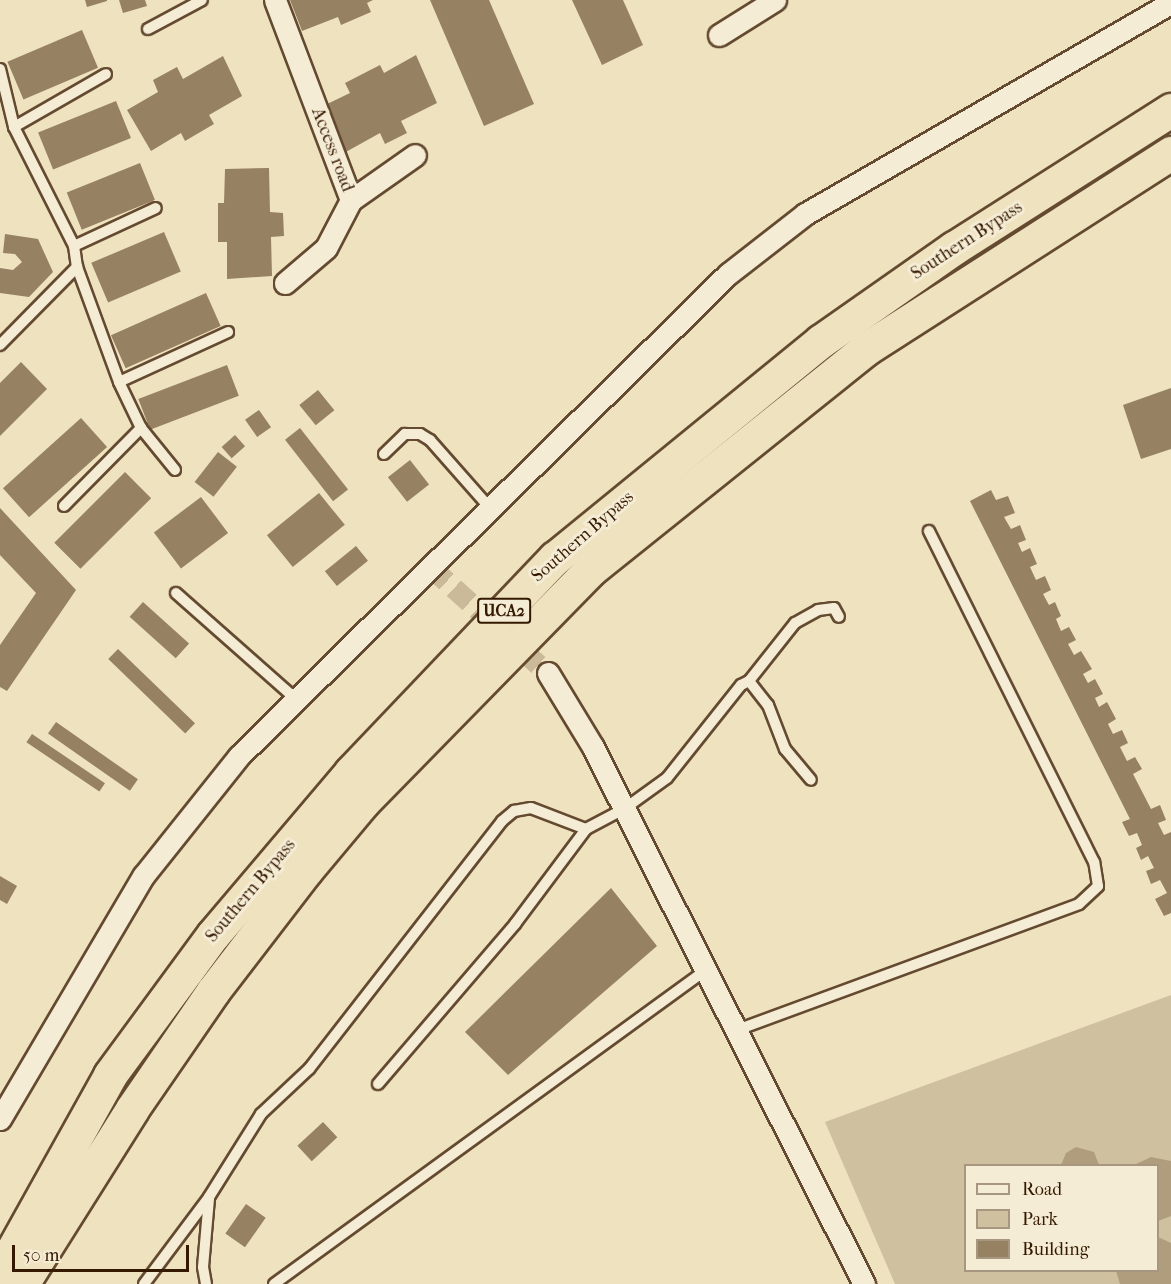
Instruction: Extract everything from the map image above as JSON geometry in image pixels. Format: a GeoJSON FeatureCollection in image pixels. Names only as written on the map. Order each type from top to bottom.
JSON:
{"type":"FeatureCollection","features":[{"type":"Feature","properties":{"kind":"highway","name":"Southern Bypass"},"geometry":{"type":"LineString","coordinates":[[0,1273],[110,1075],[213,935],[351,771],[555,558],[821,341],[954,248],[1171,110]]}},
{"type":"Feature","properties":{"kind":"highway","name":"Southern Bypass"},"geometry":{"type":"LineString","coordinates":[[22,1284],[132,1109],[213,991],[306,870],[362,803],[591,569],[864,350],[1171,153]]}},
{"type":"Feature","properties":{"kind":"street","name":"Access road"},"geometry":{"type":"LineString","coordinates":[[275,0],[351,200],[326,248],[285,283]]}},
{"type":"Feature","properties":{"kind":"street"},"geometry":{"type":"LineString","coordinates":[[719,35],[775,0]]}},
{"type":"Feature","properties":{"kind":"street"},"geometry":{"type":"LineString","coordinates":[[0,1119],[144,875],[239,756],[728,274],[776,234],[1171,3]]}},
{"type":"Feature","properties":{"kind":"street"},"geometry":{"type":"LineString","coordinates":[[351,200],[415,155]]}},
{"type":"Feature","properties":{"kind":"street"},"geometry":{"type":"LineString","coordinates":[[548,673],[583,728],[864,1284]]}},
{"type":"Feature","properties":{"kind":"lane"},"geometry":{"type":"LineString","coordinates":[[148,29],[202,0]]}},
{"type":"Feature","properties":{"kind":"lane"},"geometry":{"type":"LineString","coordinates":[[0,69],[14,127],[74,246],[77,267],[119,382],[141,428],[175,470]]}},
{"type":"Feature","properties":{"kind":"lane"},"geometry":{"type":"LineString","coordinates":[[14,127],[106,74]]}},
{"type":"Feature","properties":{"kind":"lane"},"geometry":{"type":"LineString","coordinates":[[74,246],[156,208]]}},
{"type":"Feature","properties":{"kind":"lane"},"geometry":{"type":"LineString","coordinates":[[0,345],[77,267]]}},
{"type":"Feature","properties":{"kind":"lane"},"geometry":{"type":"LineString","coordinates":[[119,382],[228,332]]}},
{"type":"Feature","properties":{"kind":"lane"},"geometry":{"type":"LineString","coordinates":[[64,506],[141,428]]}},
{"type":"Feature","properties":{"kind":"lane"},"geometry":{"type":"LineString","coordinates":[[384,454],[405,434],[420,434],[430,440],[490,508]]}},
{"type":"Feature","properties":{"kind":"lane"},"geometry":{"type":"LineString","coordinates":[[737,1030],[1078,904],[1098,886],[1094,862],[929,531]]}},
{"type":"Feature","properties":{"kind":"lane"},"geometry":{"type":"LineString","coordinates":[[176,593],[296,699]]}},
{"type":"Feature","properties":{"kind":"lane"},"geometry":{"type":"LineString","coordinates":[[378,1084],[515,924],[586,829],[624,809],[667,778],[733,691],[748,681],[795,623],[818,610],[834,608],[839,617]]}},
{"type":"Feature","properties":{"kind":"lane"},"geometry":{"type":"LineString","coordinates":[[748,681],[768,705],[786,749],[811,780]]}},
{"type":"Feature","properties":{"kind":"lane"},"geometry":{"type":"LineString","coordinates":[[144,1284],[209,1197],[261,1114],[309,1069],[502,821],[514,811],[531,808],[586,829]]}},
{"type":"Feature","properties":{"kind":"lane"},"geometry":{"type":"LineString","coordinates":[[274,1284],[706,970]]}},
{"type":"Feature","properties":{"kind":"lane"},"geometry":{"type":"LineString","coordinates":[[206,1284],[203,1267],[209,1197]]}},
{"type":"Feature","properties":{"kind":"green space"},"geometry":{"type":"Polygon","coordinates":[[[1171,995],[1171,1284],[895,1284],[825,1122],[1171,995]]]}},
{"type":"Feature","properties":{"kind":"shaded area"},"geometry":{"type":"Polygon","coordinates":[[[1076,1147],[1094,1152],[1099,1164],[1061,1164],[1066,1153],[1076,1147]]]}},
{"type":"Feature","properties":{"kind":"shaded area"},"geometry":{"type":"Polygon","coordinates":[[[1151,1157],[1171,1161],[1171,1216],[1159,1221],[1159,1164],[1136,1164],[1151,1157]]]}},
{"type":"Feature","properties":{"kind":"shaded area"},"geometry":{"type":"Polygon","coordinates":[[[1159,1237],[1171,1243],[1171,1284],[1120,1284],[1116,1272],[1159,1272],[1159,1237]]]}},
{"type":"Feature","properties":{"kind":"building"},"geometry":{"type":"Polygon","coordinates":[[[85,0],[107,0],[107,1],[87,7],[85,0]]]}},
{"type":"Feature","properties":{"kind":"building"},"geometry":{"type":"Polygon","coordinates":[[[119,0],[145,0],[147,6],[123,13],[119,0]]]}},
{"type":"Feature","properties":{"kind":"building"},"geometry":{"type":"Polygon","coordinates":[[[290,0],[373,0],[367,3],[371,12],[341,25],[338,17],[302,31],[290,0]]]}},
{"type":"Feature","properties":{"kind":"building"},"geometry":{"type":"Polygon","coordinates":[[[430,0],[489,0],[534,104],[484,126],[430,0]]]}},
{"type":"Feature","properties":{"kind":"building"},"geometry":{"type":"Polygon","coordinates":[[[572,0],[623,0],[643,45],[602,65],[572,0]]]}},
{"type":"Feature","properties":{"kind":"building"},"geometry":{"type":"Polygon","coordinates":[[[82,30],[98,68],[23,99],[7,62],[82,30]]]}},
{"type":"Feature","properties":{"kind":"building"},"geometry":{"type":"Polygon","coordinates":[[[416,55],[437,103],[401,121],[407,133],[385,144],[380,133],[344,153],[323,106],[350,93],[345,83],[380,65],[384,73],[416,55]]]}},
{"type":"Feature","properties":{"kind":"building"},"geometry":{"type":"Polygon","coordinates":[[[223,56],[242,96],[209,115],[214,124],[185,141],[181,133],[151,151],[127,110],[158,92],[153,80],[177,67],[183,79],[223,56]]]}},
{"type":"Feature","properties":{"kind":"building"},"geometry":{"type":"Polygon","coordinates":[[[116,101],[131,138],[53,170],[38,132],[116,101]]]}},
{"type":"Feature","properties":{"kind":"building"},"geometry":{"type":"Polygon","coordinates":[[[140,163],[155,200],[82,230],[67,193],[140,163]]]}},
{"type":"Feature","properties":{"kind":"building"},"geometry":{"type":"Polygon","coordinates":[[[269,168],[270,212],[283,213],[284,236],[271,237],[272,276],[227,279],[227,242],[218,242],[218,203],[224,203],[225,169],[269,168]]]}},
{"type":"Feature","properties":{"kind":"building"},"geometry":{"type":"Polygon","coordinates":[[[164,232],[181,272],[108,302],[91,263],[164,232]]]}},
{"type":"Feature","properties":{"kind":"building"},"geometry":{"type":"Polygon","coordinates":[[[5,234],[38,239],[53,272],[29,297],[0,293],[0,268],[13,270],[22,262],[15,254],[3,253],[5,234]]]}},
{"type":"Feature","properties":{"kind":"building"},"geometry":{"type":"Polygon","coordinates":[[[206,293],[221,326],[126,368],[111,335],[206,293]]]}},
{"type":"Feature","properties":{"kind":"building"},"geometry":{"type":"Polygon","coordinates":[[[21,362],[47,389],[0,436],[0,383],[21,362]]]}},
{"type":"Feature","properties":{"kind":"building"},"geometry":{"type":"Polygon","coordinates":[[[227,365],[239,396],[150,430],[138,399],[227,365]]]}},
{"type":"Feature","properties":{"kind":"building"},"geometry":{"type":"Polygon","coordinates":[[[1171,388],[1171,449],[1141,459],[1123,405],[1171,388]]]}},
{"type":"Feature","properties":{"kind":"building"},"geometry":{"type":"Polygon","coordinates":[[[318,390],[334,410],[316,425],[299,405],[318,390]]]}},
{"type":"Feature","properties":{"kind":"building"},"geometry":{"type":"Polygon","coordinates":[[[259,410],[271,427],[257,437],[245,420],[259,410]]]}},
{"type":"Feature","properties":{"kind":"building"},"geometry":{"type":"Polygon","coordinates":[[[81,418],[107,447],[29,517],[3,488],[81,418]]]}},
{"type":"Feature","properties":{"kind":"building"},"geometry":{"type":"Polygon","coordinates":[[[300,428],[348,489],[333,501],[285,440],[300,428]]]}},
{"type":"Feature","properties":{"kind":"building"},"geometry":{"type":"Polygon","coordinates":[[[235,435],[245,446],[232,458],[222,447],[235,435]]]}},
{"type":"Feature","properties":{"kind":"building"},"geometry":{"type":"Polygon","coordinates":[[[218,452],[237,467],[214,497],[195,482],[218,452]]]}},
{"type":"Feature","properties":{"kind":"building"},"geometry":{"type":"Polygon","coordinates":[[[410,460],[429,484],[407,502],[388,477],[410,460]]]}},
{"type":"Feature","properties":{"kind":"building"},"geometry":{"type":"Polygon","coordinates":[[[125,472],[151,498],[80,569],[54,543],[125,472]]]}},
{"type":"Feature","properties":{"kind":"building"},"geometry":{"type":"Polygon","coordinates":[[[991,490],[996,500],[1008,496],[1015,513],[1004,517],[1011,529],[1020,525],[1026,540],[1018,543],[1022,552],[1030,548],[1037,564],[1030,567],[1036,580],[1045,576],[1051,590],[1043,594],[1049,605],[1055,602],[1061,616],[1056,619],[1061,631],[1069,627],[1076,640],[1068,644],[1074,655],[1081,651],[1092,669],[1083,674],[1088,683],[1095,679],[1103,694],[1095,698],[1099,707],[1107,702],[1116,719],[1108,724],[1113,734],[1122,730],[1128,743],[1120,747],[1127,761],[1135,757],[1142,769],[1133,774],[1151,809],[1160,805],[1166,820],[1158,823],[1164,835],[1171,832],[1171,913],[1164,916],[1155,899],[1167,893],[1160,880],[1151,884],[1146,871],[1154,868],[1148,856],[1141,860],[1136,848],[1142,845],[1137,833],[1129,836],[1122,822],[1130,819],[970,501],[991,490]]]}},
{"type":"Feature","properties":{"kind":"building"},"geometry":{"type":"Polygon","coordinates":[[[319,493],[345,525],[293,567],[267,535],[319,493]]]}},
{"type":"Feature","properties":{"kind":"building"},"geometry":{"type":"Polygon","coordinates":[[[201,497],[228,533],[181,568],[154,533],[201,497]]]}},
{"type":"Feature","properties":{"kind":"building"},"geometry":{"type":"Polygon","coordinates":[[[0,508],[76,590],[7,691],[0,687],[0,645],[36,593],[0,555],[0,508]]]}},
{"type":"Feature","properties":{"kind":"building"},"geometry":{"type":"Polygon","coordinates":[[[356,546],[368,561],[337,586],[325,571],[356,546]]]}},
{"type":"Feature","properties":{"kind":"building"},"geometry":{"type":"Polygon","coordinates":[[[143,602],[189,643],[176,658],[130,617],[143,602]]]}},
{"type":"Feature","properties":{"kind":"building"},"geometry":{"type":"Polygon","coordinates":[[[118,649],[195,723],[185,733],[108,659],[118,649]]]}},
{"type":"Feature","properties":{"kind":"building"},"geometry":{"type":"Polygon","coordinates":[[[56,722],[138,779],[130,791],[48,733],[56,722]]]}},
{"type":"Feature","properties":{"kind":"building"},"geometry":{"type":"Polygon","coordinates":[[[32,734],[105,783],[99,791],[26,742],[32,734]]]}},
{"type":"Feature","properties":{"kind":"building"},"geometry":{"type":"Polygon","coordinates":[[[0,876],[17,886],[7,904],[0,900],[0,876]]]}},
{"type":"Feature","properties":{"kind":"building"},"geometry":{"type":"Polygon","coordinates":[[[611,888],[657,946],[508,1075],[465,1032],[611,888]]]}},
{"type":"Feature","properties":{"kind":"building"},"geometry":{"type":"Polygon","coordinates":[[[323,1122],[337,1137],[312,1161],[297,1146],[323,1122]]]}},
{"type":"Feature","properties":{"kind":"building"},"geometry":{"type":"Polygon","coordinates":[[[246,1204],[266,1218],[245,1247],[225,1233],[246,1204]]]}},
{"type":"Feature","properties":{"kind":"tunnel"},"geometry":{"type":"LineString","coordinates":[[431,567],[548,673]]}}]}
